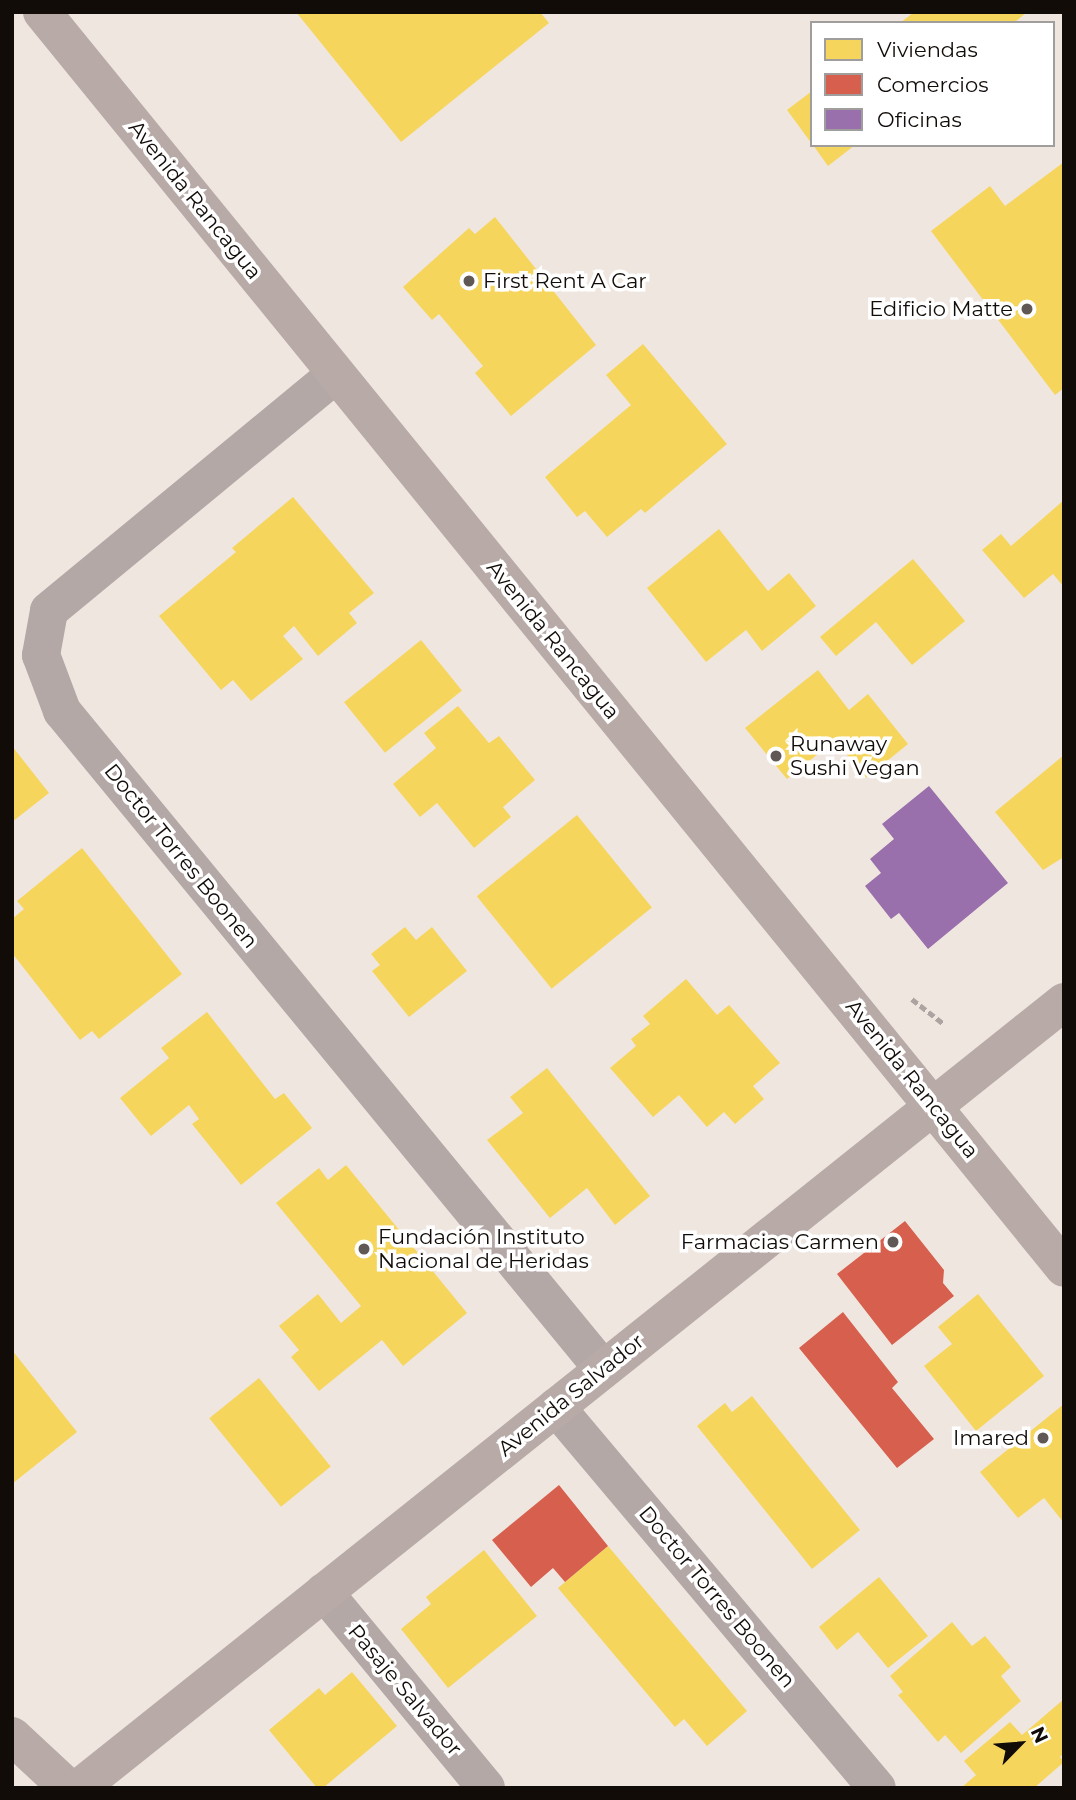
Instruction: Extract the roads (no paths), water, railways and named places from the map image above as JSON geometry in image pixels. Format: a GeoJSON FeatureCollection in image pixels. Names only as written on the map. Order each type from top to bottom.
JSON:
{"type":"FeatureCollection","features":[{"type":"Feature","properties":{"kind":"main road","name":"Avenida Rancagua"},"geometry":{"type":"LineString","coordinates":[[42,12],[1064,1268]]}},
{"type":"Feature","properties":{"kind":"main road","name":"Avenida Salvador"},"geometry":{"type":"LineString","coordinates":[[79,1788],[1064,1002]]}},
{"type":"Feature","properties":{"kind":"main road"},"geometry":{"type":"LineString","coordinates":[[12,1736],[68,1788]]}},
{"type":"Feature","properties":{"kind":"street","name":"Doctor Torres Boonen"},"geometry":{"type":"LineString","coordinates":[[336,374],[49,611],[41,655],[62,711],[603,1369]]}},
{"type":"Feature","properties":{"kind":"street","name":"Doctor Torres Boonen"},"geometry":{"type":"LineString","coordinates":[[556,1407],[877,1788]]}},
{"type":"Feature","properties":{"kind":"street","name":"Pasaje Salvador"},"geometry":{"type":"LineString","coordinates":[[324,1592],[486,1788]]}},
{"type":"Feature","properties":{"kind":"place","name":"First Rent A Car"},"geometry":{"type":"Point","coordinates":[469,281]}},
{"type":"Feature","properties":{"kind":"place","name":"Edificio Matte"},"geometry":{"type":"Point","coordinates":[1027,309]}},
{"type":"Feature","properties":{"kind":"place","name":"Runaway Sushi Vegan"},"geometry":{"type":"Point","coordinates":[776,756]}},
{"type":"Feature","properties":{"kind":"place","name":"Farmacias Carmen"},"geometry":{"type":"Point","coordinates":[893,1242]}},
{"type":"Feature","properties":{"kind":"place","name":"Fundación Instituto Nacional de Heridas"},"geometry":{"type":"Point","coordinates":[364,1249]}},
{"type":"Feature","properties":{"kind":"place","name":"Imared"},"geometry":{"type":"Point","coordinates":[1043,1438]}}]}
